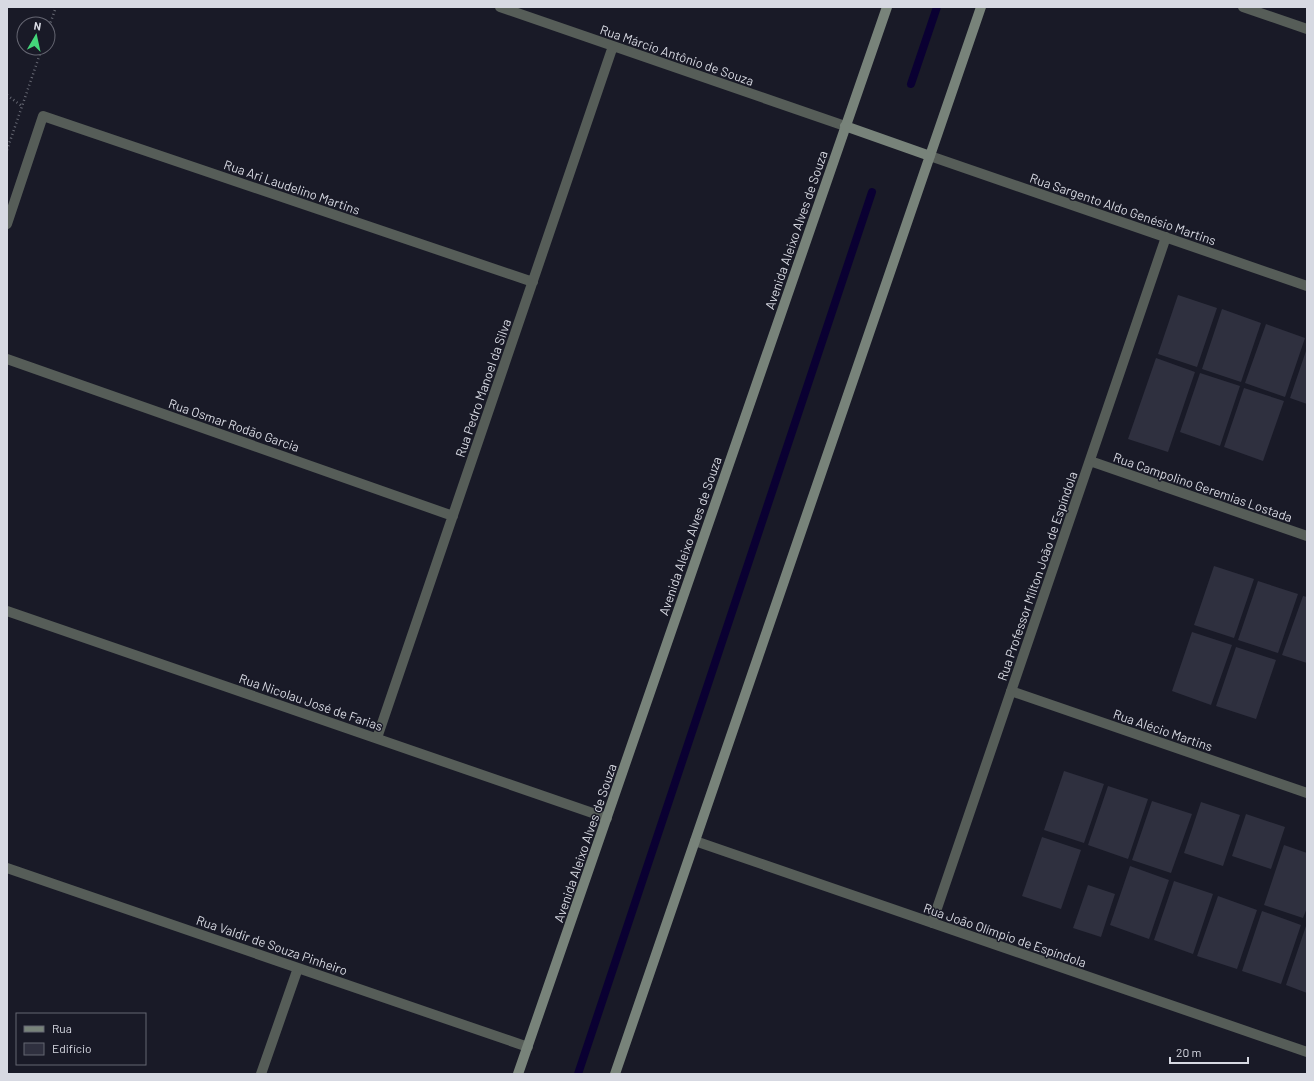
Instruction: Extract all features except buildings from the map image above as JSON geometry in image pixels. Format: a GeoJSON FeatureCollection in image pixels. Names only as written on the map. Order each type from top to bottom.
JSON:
{"type":"FeatureCollection","features":[{"type":"Feature","properties":{"kind":"street","name":"Rua Márcio Antônio de Souza"},"geometry":{"type":"LineString","coordinates":[[500,7],[845,126]]}},
{"type":"Feature","properties":{"kind":"street","name":"Avenida Aleixo Alves de Souza"},"geometry":{"type":"LineString","coordinates":[[518,1074],[887,7]]}},
{"type":"Feature","properties":{"kind":"street"},"geometry":{"type":"LineString","coordinates":[[615,1074],[981,7]]}},
{"type":"Feature","properties":{"kind":"street"},"geometry":{"type":"LineString","coordinates":[[1246,7],[1307,29]]}},
{"type":"Feature","properties":{"kind":"street","name":"Rua Pedro Manoel da Silva"},"geometry":{"type":"LineString","coordinates":[[377,738],[613,46]]}},
{"type":"Feature","properties":{"kind":"street","name":"Rua Ari Laudelino Martins"},"geometry":{"type":"LineString","coordinates":[[7,224],[43,116],[533,282]]}},
{"type":"Feature","properties":{"kind":"street"},"geometry":{"type":"LineString","coordinates":[[845,126],[930,156]]}},
{"type":"Feature","properties":{"kind":"street","name":"Rua Sargento Aldo Genésio Martins"},"geometry":{"type":"LineString","coordinates":[[930,156],[1307,286]]}},
{"type":"Feature","properties":{"kind":"street","name":"Rua Professor Milton João de Espíndola"},"geometry":{"type":"LineString","coordinates":[[932,923],[1166,237]]}},
{"type":"Feature","properties":{"kind":"street","name":"Rua Osmar Rodão Garcia"},"geometry":{"type":"LineString","coordinates":[[7,359],[453,516]]}},
{"type":"Feature","properties":{"kind":"street","name":"Rua Campolino Geremias Lostada"},"geometry":{"type":"LineString","coordinates":[[1090,462],[1307,536]]}},
{"type":"Feature","properties":{"kind":"street","name":"Rua Nicolau José de Farias"},"geometry":{"type":"LineString","coordinates":[[7,611],[607,818]]}},
{"type":"Feature","properties":{"kind":"street","name":"Rua Alécio Martins"},"geometry":{"type":"LineString","coordinates":[[1011,691],[1307,793]]}},
{"type":"Feature","properties":{"kind":"street","name":"Rua João Olímpio de Espíndola"},"geometry":{"type":"LineString","coordinates":[[695,841],[1307,1052]]}},
{"type":"Feature","properties":{"kind":"street","name":"Rua Valdir de Souza Pinheiro"},"geometry":{"type":"LineString","coordinates":[[7,868],[528,1047]]}},
{"type":"Feature","properties":{"kind":"street"},"geometry":{"type":"LineString","coordinates":[[261,1074],[298,968]]}},
{"type":"Feature","properties":{"kind":"path"},"geometry":{"type":"LineString","coordinates":[[7,150],[39,56]]}},
{"type":"Feature","properties":{"kind":"path"},"geometry":{"type":"LineString","coordinates":[[7,94],[22,107]]}},
{"type":"Feature","properties":{"kind":"waterway"},"geometry":{"type":"LineString","coordinates":[[911,84],[937,7]]}},
{"type":"Feature","properties":{"kind":"waterway"},"geometry":{"type":"LineString","coordinates":[[578,1074],[872,192]]}}]}
